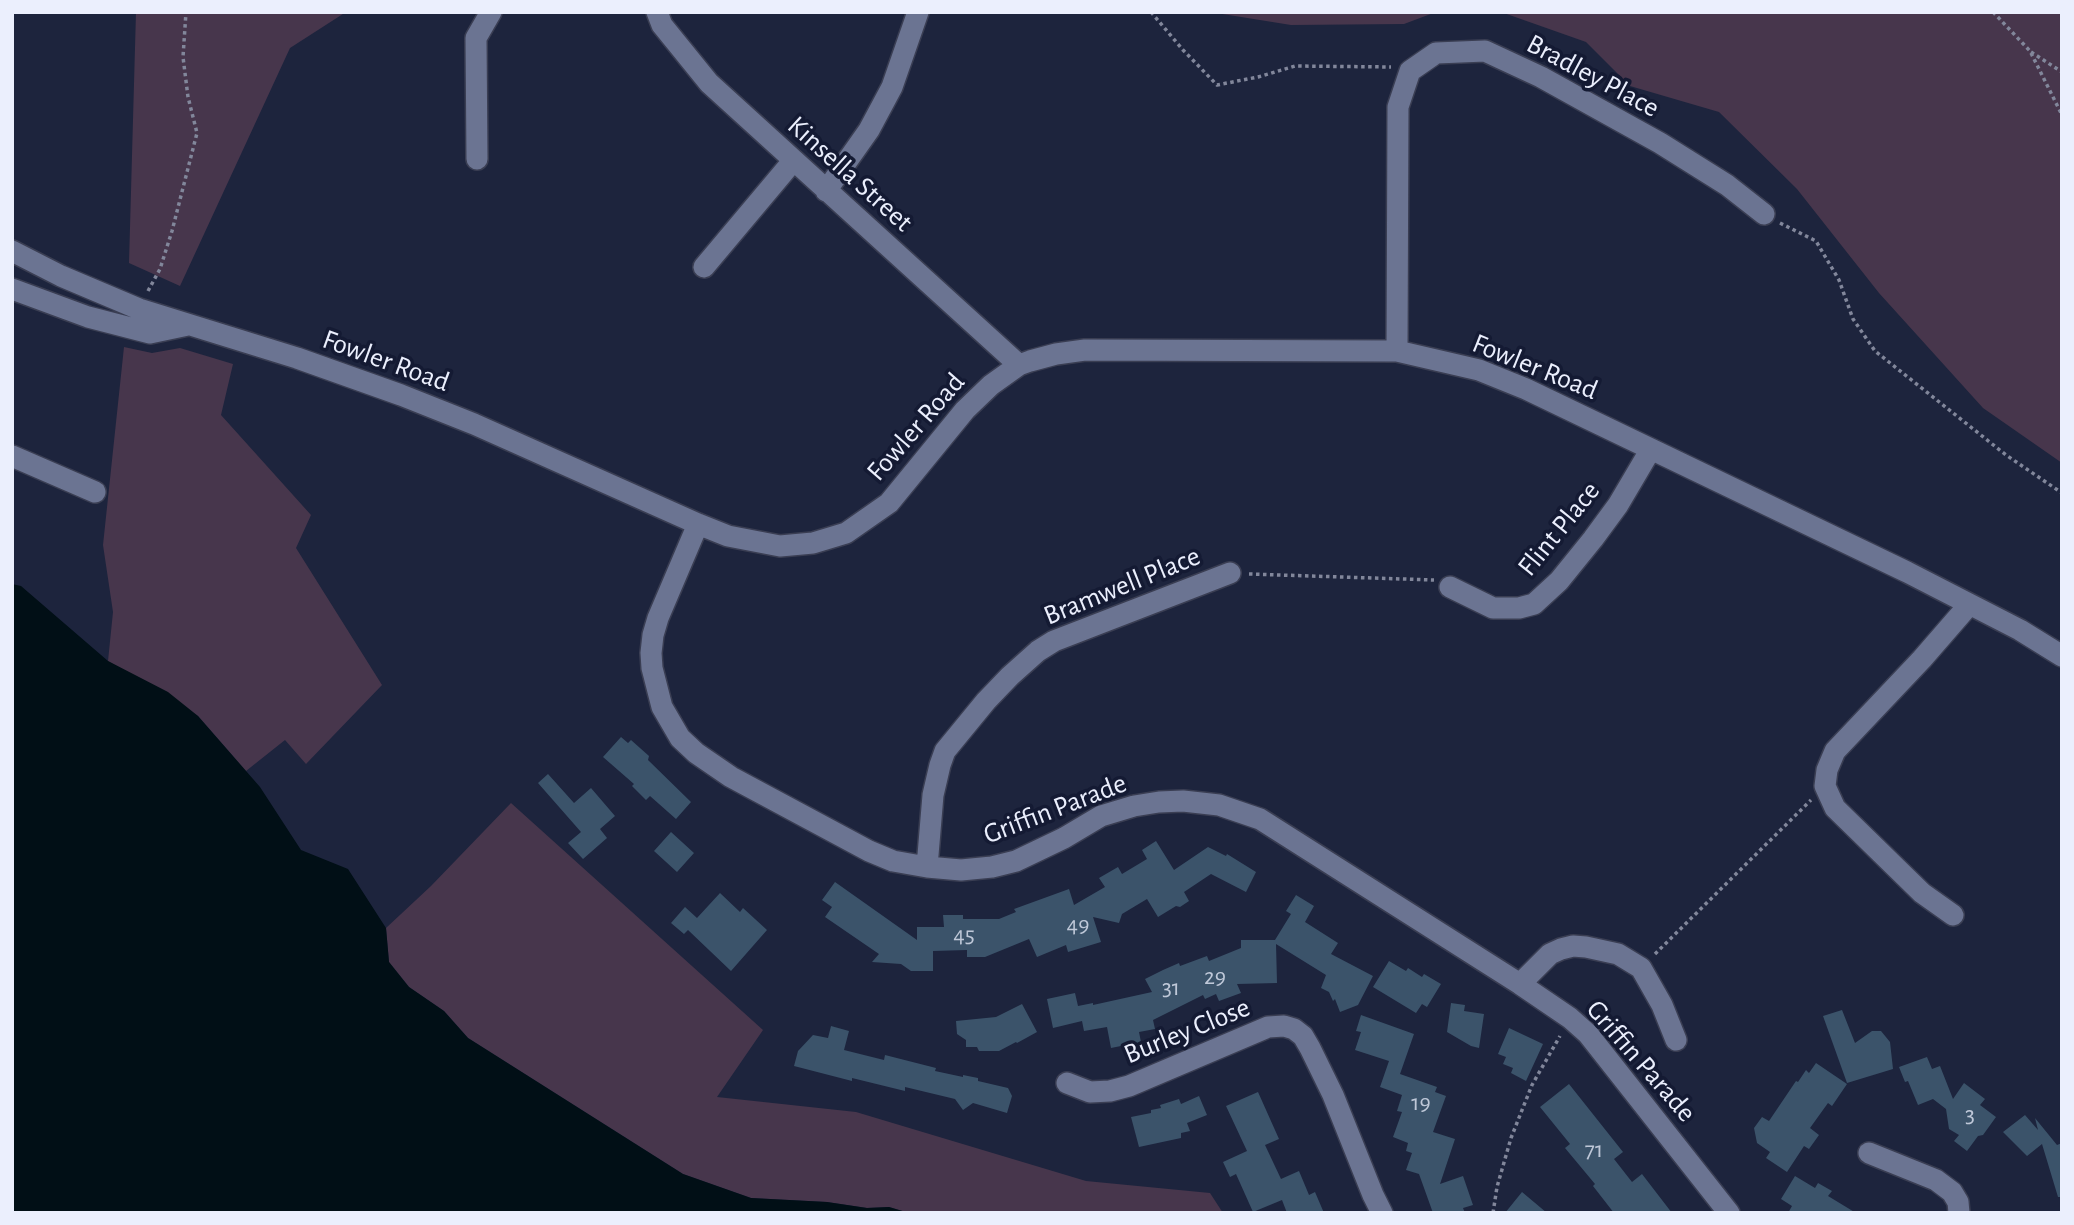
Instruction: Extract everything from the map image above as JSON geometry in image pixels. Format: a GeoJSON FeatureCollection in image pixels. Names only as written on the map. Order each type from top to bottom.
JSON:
{"type":"FeatureCollection","features":[{"type":"Feature","properties":{"kind":"street"},"geometry":{"type":"LineString","coordinates":[[477,159],[476,38],[491,12]]}},
{"type":"Feature","properties":{"kind":"street","name":"Kinsella Street"},"geometry":{"type":"LineString","coordinates":[[657,12],[662,25],[709,83],[1019,365]]}},
{"type":"Feature","properties":{"kind":"street"},"geometry":{"type":"LineString","coordinates":[[827,191],[869,130],[892,87],[918,12]]}},
{"type":"Feature","properties":{"kind":"street","name":"Bradley Place"},"geometry":{"type":"LineString","coordinates":[[1410,71],[1436,53],[1485,51],[1541,78],[1660,144],[1727,185],[1764,214]]}},
{"type":"Feature","properties":{"kind":"street"},"geometry":{"type":"LineString","coordinates":[[1397,351],[1398,107],[1410,71]]}},
{"type":"Feature","properties":{"kind":"street"},"geometry":{"type":"LineString","coordinates":[[704,267],[793,160]]}},
{"type":"Feature","properties":{"kind":"street","name":"Fowler Road"},"geometry":{"type":"LineString","coordinates":[[12,251],[61,276],[139,309],[297,358],[474,424],[727,536],[780,546],[813,542],[846,533],[889,503],[965,410],[991,385],[1019,365],[1056,354],[1085,350],[1397,351],[1479,370],[1526,389],[1907,572],[2062,656]]}},
{"type":"Feature","properties":{"kind":"street"},"geometry":{"type":"LineString","coordinates":[[12,289],[88,317],[150,333],[188,325]]}},
{"type":"Feature","properties":{"kind":"street","name":"Flint Place"},"geometry":{"type":"LineString","coordinates":[[1450,587],[1493,607],[1519,608],[1534,604],[1559,581],[1593,540],[1618,505],[1651,449]]}},
{"type":"Feature","properties":{"kind":"street"},"geometry":{"type":"LineString","coordinates":[[12,456],[94,492]]}},
{"type":"Feature","properties":{"kind":"street","name":"Griffin Parade"},"geometry":{"type":"LineString","coordinates":[[698,524],[658,618],[651,653],[662,707],[680,738],[696,754],[751,788],[869,852],[893,861],[927,867],[961,870],[1016,861],[1064,838],[1101,816],[1134,806],[1160,802],[1182,801],[1219,805],[1259,819],[1570,1018],[1588,1034],[1729,1213]]}},
{"type":"Feature","properties":{"kind":"street","name":"Bramwell Place"},"geometry":{"type":"LineString","coordinates":[[927,867],[933,795],[946,751],[1010,676],[1038,651],[1054,641],[1230,573]]}},
{"type":"Feature","properties":{"kind":"street"},"geometry":{"type":"LineString","coordinates":[[1953,915],[1922,892],[1835,808],[1825,786],[1827,770],[1835,751],[1968,606]]}},
{"type":"Feature","properties":{"kind":"street"},"geometry":{"type":"LineString","coordinates":[[1520,984],[1550,954],[1561,949],[1586,947],[1618,954],[1641,968],[1662,1005],[1676,1040]]}},
{"type":"Feature","properties":{"kind":"street","name":"Burley Close"},"geometry":{"type":"LineString","coordinates":[[1067,1083],[1090,1092],[1110,1091],[1129,1086],[1268,1027],[1284,1026],[1293,1029],[1303,1036],[1310,1048],[1382,1213]]}},
{"type":"Feature","properties":{"kind":"street"},"geometry":{"type":"LineString","coordinates":[[1869,1153],[1936,1180],[1952,1192],[1958,1202],[1959,1213]]}},
{"type":"Feature","properties":{"kind":"path"},"geometry":{"type":"LineString","coordinates":[[139,309],[160,269],[197,134],[188,97],[183,57],[186,12]]}},
{"type":"Feature","properties":{"kind":"path"},"geometry":{"type":"LineString","coordinates":[[1151,12],[1182,50],[1217,85],[1295,66],[1388,66],[1410,71]]}},
{"type":"Feature","properties":{"kind":"path"},"geometry":{"type":"LineString","coordinates":[[1993,12],[2030,51],[2062,72]]}},
{"type":"Feature","properties":{"kind":"path"},"geometry":{"type":"LineString","coordinates":[[2030,51],[2062,115]]}},
{"type":"Feature","properties":{"kind":"path"},"geometry":{"type":"LineString","coordinates":[[1764,214],[1816,241],[1839,280],[1853,319],[1875,351],[2006,455],[2062,493]]}},
{"type":"Feature","properties":{"kind":"path"},"geometry":{"type":"LineString","coordinates":[[1230,573],[1433,579],[1450,587]]}},
{"type":"Feature","properties":{"kind":"path"},"geometry":{"type":"LineString","coordinates":[[1641,968],[1825,786]]}},
{"type":"Feature","properties":{"kind":"path"},"geometry":{"type":"LineString","coordinates":[[1493,1213],[1497,1187],[1511,1138],[1532,1085],[1551,1051]]}},
{"type":"Feature","properties":{"kind":"shaded area"},"geometry":{"type":"Polygon","coordinates":[[[136,12],[346,12],[290,48],[180,286],[129,263],[136,12]]]}},
{"type":"Feature","properties":{"kind":"shaded area"},"geometry":{"type":"Polygon","coordinates":[[[1210,12],[1436,12],[1404,24],[1291,25],[1210,12]]]}},
{"type":"Feature","properties":{"kind":"shaded area"},"geometry":{"type":"Polygon","coordinates":[[[1501,12],[2062,12],[2062,463],[1983,408],[1879,293],[1797,189],[1719,112],[1630,86],[1586,42],[1501,12]]]}},
{"type":"Feature","properties":{"kind":"shaded area"},"geometry":{"type":"Polygon","coordinates":[[[124,347],[152,353],[180,348],[233,364],[221,415],[311,515],[296,548],[382,685],[306,764],[285,740],[246,771],[198,716],[108,661],[113,612],[103,545],[124,347]]]}},
{"type":"Feature","properties":{"kind":"shaded area"},"geometry":{"type":"Polygon","coordinates":[[[12,584],[21,586],[108,661],[168,692],[198,716],[260,787],[301,850],[348,869],[386,928],[389,962],[409,987],[444,1011],[468,1038],[683,1174],[751,1198],[827,1202],[867,1208],[889,1207],[909,1213],[12,1213],[12,584]]]}},
{"type":"Feature","properties":{"kind":"shaded area"},"geometry":{"type":"Polygon","coordinates":[[[511,803],[763,1030],[717,1097],[856,1112],[1086,1181],[1210,1193],[1223,1213],[909,1213],[889,1207],[867,1208],[827,1202],[751,1198],[683,1174],[468,1038],[444,1011],[409,987],[389,962],[386,928],[431,886],[511,803]]]}},
{"type":"Feature","properties":{"kind":"building"},"geometry":{"type":"Polygon","coordinates":[[[621,737],[628,743],[631,740],[649,756],[648,760],[691,802],[676,819],[650,796],[646,800],[632,786],[634,784],[603,757],[621,737]]]}},
{"type":"Feature","properties":{"kind":"building"},"geometry":{"type":"Polygon","coordinates":[[[548,774],[574,803],[591,788],[615,816],[600,829],[607,838],[583,859],[568,843],[581,832],[538,783],[548,774]]]}},
{"type":"Feature","properties":{"kind":"building"},"geometry":{"type":"Polygon","coordinates":[[[671,832],[694,853],[677,872],[654,851],[671,832]]]}},
{"type":"Feature","properties":{"kind":"building"},"geometry":{"type":"Polygon","coordinates":[[[1156,841],[1174,870],[1208,847],[1226,856],[1227,854],[1256,872],[1246,892],[1211,874],[1184,892],[1189,901],[1158,917],[1147,899],[1122,914],[1119,923],[1093,917],[1101,942],[1068,952],[1066,945],[1037,957],[1029,939],[985,957],[967,957],[967,950],[933,951],[933,971],[911,971],[901,964],[872,962],[879,954],[825,917],[832,907],[822,900],[835,882],[917,940],[917,927],[944,927],[943,915],[963,915],[963,919],[999,919],[1016,912],[1014,909],[1069,889],[1074,905],[1105,887],[1099,878],[1118,867],[1122,874],[1147,859],[1142,850],[1156,841]]]}},
{"type":"Feature","properties":{"kind":"building"},"geometry":{"type":"Polygon","coordinates":[[[720,893],[740,912],[743,908],[767,930],[731,971],[688,930],[684,934],[671,923],[685,907],[697,918],[720,893]]]}},
{"type":"Feature","properties":{"kind":"building"},"geometry":{"type":"Polygon","coordinates":[[[1296,895],[1314,906],[1305,922],[1338,943],[1331,954],[1373,976],[1358,1005],[1340,1012],[1335,999],[1333,1001],[1329,992],[1321,988],[1326,975],[1276,944],[1277,983],[1237,984],[1241,993],[1219,1001],[1216,994],[1205,999],[1203,995],[1153,1020],[1155,1029],[1139,1032],[1141,1042],[1111,1048],[1107,1027],[1084,1031],[1082,1021],[1053,1028],[1047,999],[1075,993],[1078,1006],[1093,1005],[1152,992],[1145,979],[1179,963],[1180,966],[1207,956],[1209,961],[1241,948],[1241,940],[1275,940],[1291,914],[1286,911],[1296,895]]]}},
{"type":"Feature","properties":{"kind":"building"},"geometry":{"type":"Polygon","coordinates":[[[1389,961],[1422,977],[1424,974],[1441,984],[1427,1007],[1422,1004],[1416,1013],[1373,987],[1389,961]]]}},
{"type":"Feature","properties":{"kind":"building"},"geometry":{"type":"Polygon","coordinates":[[[1451,1003],[1465,1005],[1464,1011],[1484,1014],[1479,1048],[1447,1032],[1451,1003]]]}},
{"type":"Feature","properties":{"kind":"building"},"geometry":{"type":"Polygon","coordinates":[[[1022,1004],[1037,1032],[1017,1043],[999,1051],[979,1051],[977,1047],[966,1047],[966,1040],[957,1034],[956,1021],[996,1017],[1022,1004]]]}},
{"type":"Feature","properties":{"kind":"building"},"geometry":{"type":"Polygon","coordinates":[[[1842,1010],[1855,1043],[1872,1031],[1881,1031],[1890,1042],[1893,1069],[1847,1083],[1823,1016],[1842,1010]]]}},
{"type":"Feature","properties":{"kind":"building"},"geometry":{"type":"Polygon","coordinates":[[[1361,1015],[1414,1034],[1400,1074],[1437,1087],[1435,1092],[1446,1096],[1433,1132],[1455,1139],[1440,1184],[1463,1176],[1473,1205],[1463,1208],[1465,1213],[1433,1213],[1419,1174],[1406,1170],[1412,1153],[1406,1151],[1408,1143],[1393,1137],[1402,1112],[1397,1111],[1402,1095],[1380,1087],[1389,1061],[1355,1050],[1361,1032],[1356,1031],[1361,1015]]]}},
{"type":"Feature","properties":{"kind":"building"},"geometry":{"type":"Polygon","coordinates":[[[831,1026],[849,1031],[844,1050],[884,1060],[885,1055],[936,1068],[935,1071],[978,1078],[978,1081],[1008,1088],[1012,1096],[1007,1113],[973,1103],[963,1110],[955,1099],[905,1087],[905,1091],[852,1078],[852,1081],[794,1066],[798,1051],[813,1035],[828,1038],[831,1026]]]}},
{"type":"Feature","properties":{"kind":"building"},"geometry":{"type":"Polygon","coordinates":[[[1509,1028],[1543,1044],[1526,1081],[1511,1073],[1513,1068],[1503,1064],[1506,1057],[1498,1054],[1509,1028]]]}},
{"type":"Feature","properties":{"kind":"building"},"geometry":{"type":"Polygon","coordinates":[[[1927,1057],[1932,1069],[1940,1066],[1953,1099],[1964,1083],[1985,1099],[1980,1105],[1996,1117],[1967,1151],[1954,1141],[1959,1135],[1949,1129],[1946,1109],[1933,1099],[1918,1105],[1908,1081],[1905,1082],[1899,1067],[1927,1057]]]}},
{"type":"Feature","properties":{"kind":"building"},"geometry":{"type":"Polygon","coordinates":[[[1816,1063],[1847,1084],[1832,1106],[1828,1103],[1810,1128],[1819,1135],[1809,1149],[1804,1146],[1787,1172],[1766,1158],[1770,1152],[1757,1143],[1754,1128],[1762,1117],[1769,1121],[1796,1081],[1798,1082],[1806,1070],[1809,1073],[1816,1063]]]}},
{"type":"Feature","properties":{"kind":"building"},"geometry":{"type":"Polygon","coordinates":[[[1569,1084],[1623,1152],[1614,1159],[1632,1182],[1642,1174],[1672,1213],[1614,1213],[1593,1186],[1595,1184],[1565,1148],[1570,1144],[1540,1107],[1569,1084]]]}},
{"type":"Feature","properties":{"kind":"building"},"geometry":{"type":"Polygon","coordinates":[[[1258,1092],[1279,1139],[1265,1145],[1281,1179],[1299,1171],[1309,1195],[1315,1192],[1324,1213],[1287,1213],[1282,1200],[1253,1212],[1236,1174],[1230,1177],[1223,1162],[1247,1151],[1226,1106],[1258,1092]]]}},
{"type":"Feature","properties":{"kind":"building"},"geometry":{"type":"Polygon","coordinates":[[[1199,1096],[1207,1115],[1187,1123],[1190,1131],[1181,1133],[1181,1138],[1139,1147],[1131,1117],[1151,1113],[1151,1110],[1161,1108],[1160,1105],[1179,1099],[1181,1104],[1199,1096]]]}},
{"type":"Feature","properties":{"kind":"building"},"geometry":{"type":"Polygon","coordinates":[[[2025,1115],[2038,1130],[2035,1118],[2057,1145],[2062,1143],[2062,1197],[2058,1197],[2042,1144],[2027,1156],[2003,1132],[2025,1115]]]}},
{"type":"Feature","properties":{"kind":"building"},"geometry":{"type":"Polygon","coordinates":[[[1795,1176],[1815,1188],[1818,1183],[1832,1191],[1828,1196],[1856,1213],[1788,1213],[1792,1206],[1781,1199],[1795,1176]]]}},
{"type":"Feature","properties":{"kind":"building"},"geometry":{"type":"Polygon","coordinates":[[[1522,1192],[1547,1213],[1505,1213],[1522,1192]]]}}]}
